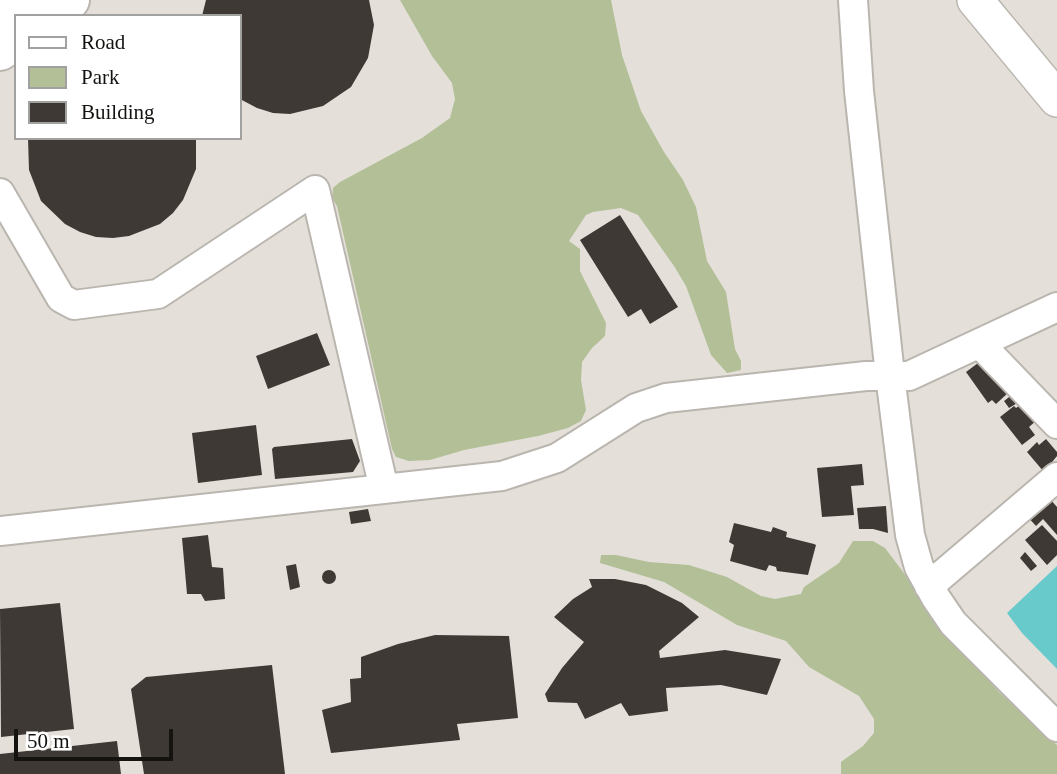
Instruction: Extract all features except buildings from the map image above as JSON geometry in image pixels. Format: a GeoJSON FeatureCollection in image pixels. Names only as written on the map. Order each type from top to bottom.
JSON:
{"type":"FeatureCollection","features":[{"type":"Feature","properties":{"kind":"highway"},"geometry":{"type":"LineString","coordinates":[[0,14],[19,0]]}},
{"type":"Feature","properties":{"kind":"highway"},"geometry":{"type":"LineString","coordinates":[[51,14],[70,0]]}},
{"type":"Feature","properties":{"kind":"main road"},"geometry":{"type":"LineString","coordinates":[[975,0],[1057,99]]}},
{"type":"Feature","properties":{"kind":"street"},"geometry":{"type":"LineString","coordinates":[[853,0],[859,91],[890,375],[911,535],[919,567],[953,623],[1057,727]]}},
{"type":"Feature","properties":{"kind":"street"},"geometry":{"type":"LineString","coordinates":[[0,193],[61,298],[74,304],[158,294],[315,190],[384,489]]}},
{"type":"Feature","properties":{"kind":"street"},"geometry":{"type":"LineString","coordinates":[[0,531],[502,475],[557,458],[636,408],[666,398],[772,385],[890,375],[909,376],[1057,307]]}},
{"type":"Feature","properties":{"kind":"street"},"geometry":{"type":"LineString","coordinates":[[980,344],[1057,424]]}},
{"type":"Feature","properties":{"kind":"street"},"geometry":{"type":"LineString","coordinates":[[929,586],[1057,477]]}},
{"type":"Feature","properties":{"kind":"green space"},"geometry":{"type":"Polygon","coordinates":[[[400,0],[611,0],[622,55],[641,111],[683,180],[696,207],[707,261],[726,292],[741,370],[727,373],[711,355],[686,286],[638,215],[621,208],[593,212],[586,215],[569,241],[580,249],[580,271],[606,323],[605,336],[582,362],[581,380],[586,410],[581,421],[568,428],[538,436],[464,450],[430,460],[409,461],[396,457],[337,206],[332,198],[333,188],[340,182],[422,138],[450,118],[455,99],[452,83],[432,56],[400,0]]]}},
{"type":"Feature","properties":{"kind":"green space"},"geometry":{"type":"Polygon","coordinates":[[[853,541],[873,541],[885,548],[922,597],[933,617],[999,692],[1057,745],[1057,774],[841,774],[841,762],[863,746],[874,733],[874,719],[859,696],[809,667],[786,641],[737,625],[664,582],[600,563],[601,555],[616,555],[649,562],[689,565],[727,577],[761,596],[775,599],[801,594],[804,587],[839,563],[853,541]]]}},
{"type":"Feature","properties":{"kind":"water"},"geometry":{"type":"Polygon","coordinates":[[[1057,566],[1057,669],[1022,633],[1007,613],[1057,566]]]}}]}
